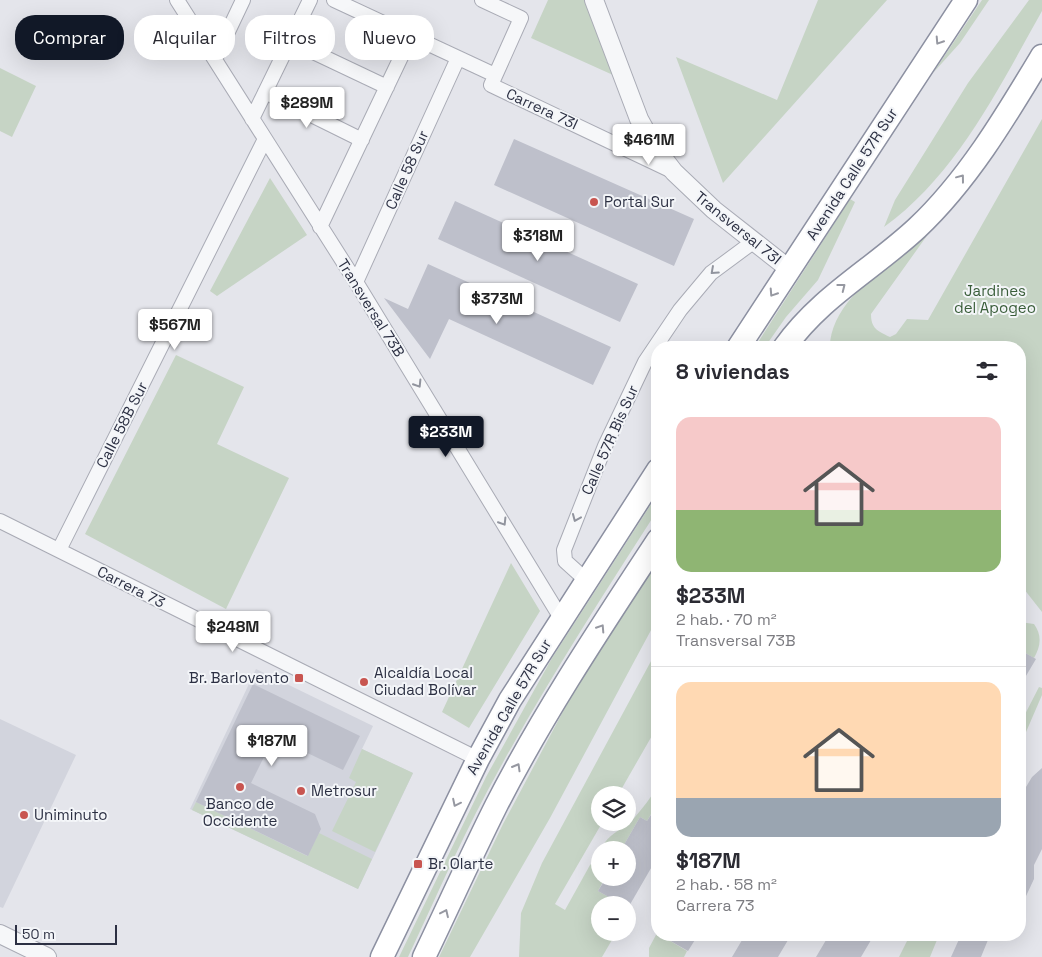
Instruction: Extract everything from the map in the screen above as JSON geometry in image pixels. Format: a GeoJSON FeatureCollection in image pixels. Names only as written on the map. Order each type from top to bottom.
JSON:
{"type":"FeatureCollection","features":[{"type":"Feature","properties":{"kind":"highway","name":"Avenida Calle 57R Sur"},"geometry":{"type":"LineString","coordinates":[[743,341],[966,0]]}},
{"type":"Feature","properties":{"kind":"highway"},"geometry":{"type":"LineString","coordinates":[[790,341],[817,308],[897,245],[944,200],[984,147],[1042,56]]}},
{"type":"Feature","properties":{"kind":"highway","name":"Avenida Calle 57R Sur"},"geometry":{"type":"LineString","coordinates":[[382,957],[478,759],[532,664],[651,481]]}},
{"type":"Feature","properties":{"kind":"highway"},"geometry":{"type":"LineString","coordinates":[[424,957],[516,770],[592,642],[651,551]]}},
{"type":"Feature","properties":{"kind":"street","name":"Transversal 73B"},"geometry":{"type":"LineString","coordinates":[[177,0],[187,15]]}},
{"type":"Feature","properties":{"kind":"street"},"geometry":{"type":"LineString","coordinates":[[235,17],[243,0]]}},
{"type":"Feature","properties":{"kind":"street"},"geometry":{"type":"LineString","coordinates":[[303,15],[310,0]]}},
{"type":"Feature","properties":{"kind":"street","name":"Carrera 73I"},"geometry":{"type":"LineString","coordinates":[[334,0],[366,15]]}},
{"type":"Feature","properties":{"kind":"street"},"geometry":{"type":"LineString","coordinates":[[482,0],[520,18],[493,80]]}},
{"type":"Feature","properties":{"kind":"street","name":"Transversal 73I"},"geometry":{"type":"LineString","coordinates":[[594,0],[643,127],[654,146],[674,172],[753,242],[789,269]]}},
{"type":"Feature","properties":{"kind":"street","name":"Carrera 73I"},"geometry":{"type":"LineString","coordinates":[[434,47],[458,58],[493,80],[674,172]]}},
{"type":"Feature","properties":{"kind":"street","name":"Calle 58 Sur"},"geometry":{"type":"LineString","coordinates":[[356,282],[458,58]]}},
{"type":"Feature","properties":{"kind":"street","name":"Transversal 73B"},"geometry":{"type":"LineString","coordinates":[[216,60],[356,282],[561,618]]}},
{"type":"Feature","properties":{"kind":"street"},"geometry":{"type":"LineString","coordinates":[[252,119],[281,60]]}},
{"type":"Feature","properties":{"kind":"street"},"geometry":{"type":"LineString","coordinates":[[330,60],[387,87]]}},
{"type":"Feature","properties":{"kind":"street"},"geometry":{"type":"LineString","coordinates":[[320,227],[400,60]]}},
{"type":"Feature","properties":{"kind":"street"},"geometry":{"type":"LineString","coordinates":[[265,92],[362,140]]}},
{"type":"Feature","properties":{"kind":"street","name":"Calle 58B Sur"},"geometry":{"type":"LineString","coordinates":[[58,550],[265,139]]}},
{"type":"Feature","properties":{"kind":"street","name":"Calle 57R Bis Sur"},"geometry":{"type":"LineString","coordinates":[[660,341],[680,310],[711,273],[753,242]]}},
{"type":"Feature","properties":{"kind":"street","name":"Calle 57R Bis Sur"},"geometry":{"type":"LineString","coordinates":[[586,580],[566,561],[564,550],[618,415],[651,354]]}},
{"type":"Feature","properties":{"kind":"street","name":"Carrera 73"},"geometry":{"type":"LineString","coordinates":[[0,521],[478,759]]}},
{"type":"Feature","properties":{"kind":"street"},"geometry":{"type":"LineString","coordinates":[[0,934],[48,957]]}},
{"type":"Feature","properties":{"kind":"shaded area","name":"Metrosur"},"geometry":{"type":"Polygon","coordinates":[[[256,669],[373,726],[362,749],[413,773],[358,889],[190,809],[256,669]]]}},
{"type":"Feature","properties":{"kind":"shaded area","name":"Uniminuto"},"geometry":{"type":"Polygon","coordinates":[[[0,719],[76,755],[3,908],[0,907],[0,719]]]}},
{"type":"Feature","properties":{"kind":"green space"},"geometry":{"type":"Polygon","coordinates":[[[548,0],[587,0],[613,75],[531,38],[548,0]]]}},
{"type":"Feature","properties":{"kind":"green space"},"geometry":{"type":"Polygon","coordinates":[[[818,0],[887,0],[723,183],[676,57],[777,100],[818,0]]]}},
{"type":"Feature","properties":{"kind":"green space"},"geometry":{"type":"Polygon","coordinates":[[[982,0],[989,0],[960,43],[933,73],[982,0]]]}},
{"type":"Feature","properties":{"kind":"green space"},"geometry":{"type":"Polygon","coordinates":[[[1029,0],[1042,0],[1042,11],[992,100],[954,156],[933,182],[910,206],[884,227],[895,200],[968,83],[1029,0]]]}},
{"type":"Feature","properties":{"kind":"green space"},"geometry":{"type":"Polygon","coordinates":[[[0,68],[36,86],[12,137],[0,131],[0,68]]]}},
{"type":"Feature","properties":{"kind":"green space","name":"Jardines del Apogeo"},"geometry":{"type":"Polygon","coordinates":[[[1042,119],[1042,612],[1026,592],[1026,341],[831,341],[833,330],[841,313],[867,281],[931,230],[871,314],[874,326],[890,337],[896,334],[907,319],[928,320],[1042,119]]]}},
{"type":"Feature","properties":{"kind":"green space"},"geometry":{"type":"Polygon","coordinates":[[[270,178],[307,235],[217,296],[210,291],[270,178]]]}},
{"type":"Feature","properties":{"kind":"green space"},"geometry":{"type":"Polygon","coordinates":[[[850,199],[855,202],[818,280],[786,317],[769,341],[759,341],[850,199]]]}},
{"type":"Feature","properties":{"kind":"green space"},"geometry":{"type":"Polygon","coordinates":[[[176,355],[244,387],[217,444],[289,478],[226,609],[85,534],[176,355]]]}},
{"type":"Feature","properties":{"kind":"green space"},"geometry":{"type":"Polygon","coordinates":[[[651,504],[651,520],[557,669],[488,789],[408,957],[399,957],[486,777],[552,658],[651,504]]]}},
{"type":"Feature","properties":{"kind":"green space"},"geometry":{"type":"Polygon","coordinates":[[[511,563],[540,611],[469,728],[442,712],[511,563]]]}},
{"type":"Feature","properties":{"kind":"green space"},"geometry":{"type":"Polygon","coordinates":[[[651,567],[651,630],[550,818],[470,957],[439,957],[503,824],[567,704],[651,567]]]}},
{"type":"Feature","properties":{"kind":"green space"},"geometry":{"type":"Polygon","coordinates":[[[1026,623],[1034,624],[1039,636],[1039,645],[1034,658],[1026,653],[1026,623]]]}},
{"type":"Feature","properties":{"kind":"green space"},"geometry":{"type":"Polygon","coordinates":[[[651,661],[651,737],[623,786],[591,786],[591,831],[597,831],[555,904],[565,910],[591,864],[591,886],[601,886],[598,891],[607,896],[591,896],[591,941],[611,941],[602,957],[519,957],[521,913],[542,863],[651,661]]]}},
{"type":"Feature","properties":{"kind":"green space"},"geometry":{"type":"Polygon","coordinates":[[[1039,687],[1042,688],[1042,695],[1026,732],[1026,712],[1039,687]]]}},
{"type":"Feature","properties":{"kind":"green space"},"geometry":{"type":"Polygon","coordinates":[[[362,749],[413,773],[375,852],[332,831],[356,782],[349,778],[362,749]]]}},
{"type":"Feature","properties":{"kind":"green space"},"geometry":{"type":"Polygon","coordinates":[[[651,797],[651,814],[647,821],[640,817],[636,824],[636,816],[651,797]]]}},
{"type":"Feature","properties":{"kind":"green space"},"geometry":{"type":"Polygon","coordinates":[[[196,802],[307,856],[319,833],[372,859],[358,889],[192,810],[196,802]]]}},
{"type":"Feature","properties":{"kind":"green space"},"geometry":{"type":"Polygon","coordinates":[[[618,831],[632,831],[626,841],[606,841],[618,831]]]}},
{"type":"Feature","properties":{"kind":"green space"},"geometry":{"type":"Polygon","coordinates":[[[653,941],[670,941],[687,951],[684,957],[649,957],[649,948],[653,941]]]}},
{"type":"Feature","properties":{"kind":"green space"},"geometry":{"type":"Polygon","coordinates":[[[907,941],[937,941],[930,957],[899,957],[907,941]]]}},
{"type":"Feature","properties":{"kind":"building","name":"Portal Sur"},"geometry":{"type":"Polygon","coordinates":[[[514,139],[694,219],[674,266],[494,185],[514,139]]]}},
{"type":"Feature","properties":{"kind":"building"},"geometry":{"type":"Polygon","coordinates":[[[455,201],[638,284],[620,322],[438,239],[455,201]]]}},
{"type":"Feature","properties":{"kind":"building"},"geometry":{"type":"Polygon","coordinates":[[[428,264],[611,347],[593,385],[449,319],[430,359],[384,298],[408,309],[428,264]]]}},
{"type":"Feature","properties":{"kind":"building"},"geometry":{"type":"Polygon","coordinates":[[[1026,653],[1036,659],[1026,676],[1026,653]]]}},
{"type":"Feature","properties":{"kind":"building"},"geometry":{"type":"Polygon","coordinates":[[[253,684],[360,736],[343,770],[274,737],[251,783],[315,814],[321,829],[308,856],[196,802],[253,684]]]}},
{"type":"Feature","properties":{"kind":"building"},"geometry":{"type":"Polygon","coordinates":[[[1042,768],[1042,849],[1034,865],[1034,879],[1026,896],[1026,787],[1032,777],[1042,768]]]}},
{"type":"Feature","properties":{"kind":"building"},"geometry":{"type":"Polygon","coordinates":[[[651,815],[651,868],[635,896],[607,896],[598,891],[601,886],[636,886],[636,841],[626,841],[632,831],[636,831],[636,824],[640,817],[647,821],[651,815]]]}},
{"type":"Feature","properties":{"kind":"building"},"geometry":{"type":"Polygon","coordinates":[[[670,941],[694,941],[688,951],[670,941]]]}},
{"type":"Feature","properties":{"kind":"building"},"geometry":{"type":"Polygon","coordinates":[[[741,941],[787,941],[778,957],[732,957],[741,941]]]}},
{"type":"Feature","properties":{"kind":"building"},"geometry":{"type":"Polygon","coordinates":[[[825,941],[870,941],[861,957],[816,957],[825,941]]]}},
{"type":"Feature","properties":{"kind":"building"},"geometry":{"type":"Polygon","coordinates":[[[958,941],[988,941],[981,957],[951,957],[958,941]]]}},
{"type":"Feature","properties":{"kind":"place","name":"Portal Sur"},"geometry":{"type":"Point","coordinates":[594,202]}},
{"type":"Feature","properties":{"kind":"place","name":"Br. Barlovento"},"geometry":{"type":"Point","coordinates":[299,678]}},
{"type":"Feature","properties":{"kind":"place","name":"Alcaldía Local Ciudad Bolívar"},"geometry":{"type":"Point","coordinates":[364,682]}},
{"type":"Feature","properties":{"kind":"place","name":"Banco de Occidente"},"geometry":{"type":"Point","coordinates":[240,787]}},
{"type":"Feature","properties":{"kind":"place","name":"Metrosur"},"geometry":{"type":"Point","coordinates":[301,791]}},
{"type":"Feature","properties":{"kind":"place","name":"Uniminuto"},"geometry":{"type":"Point","coordinates":[24,815]}},
{"type":"Feature","properties":{"kind":"place","name":"Br. Olarte"},"geometry":{"type":"Point","coordinates":[418,864]}}]}
